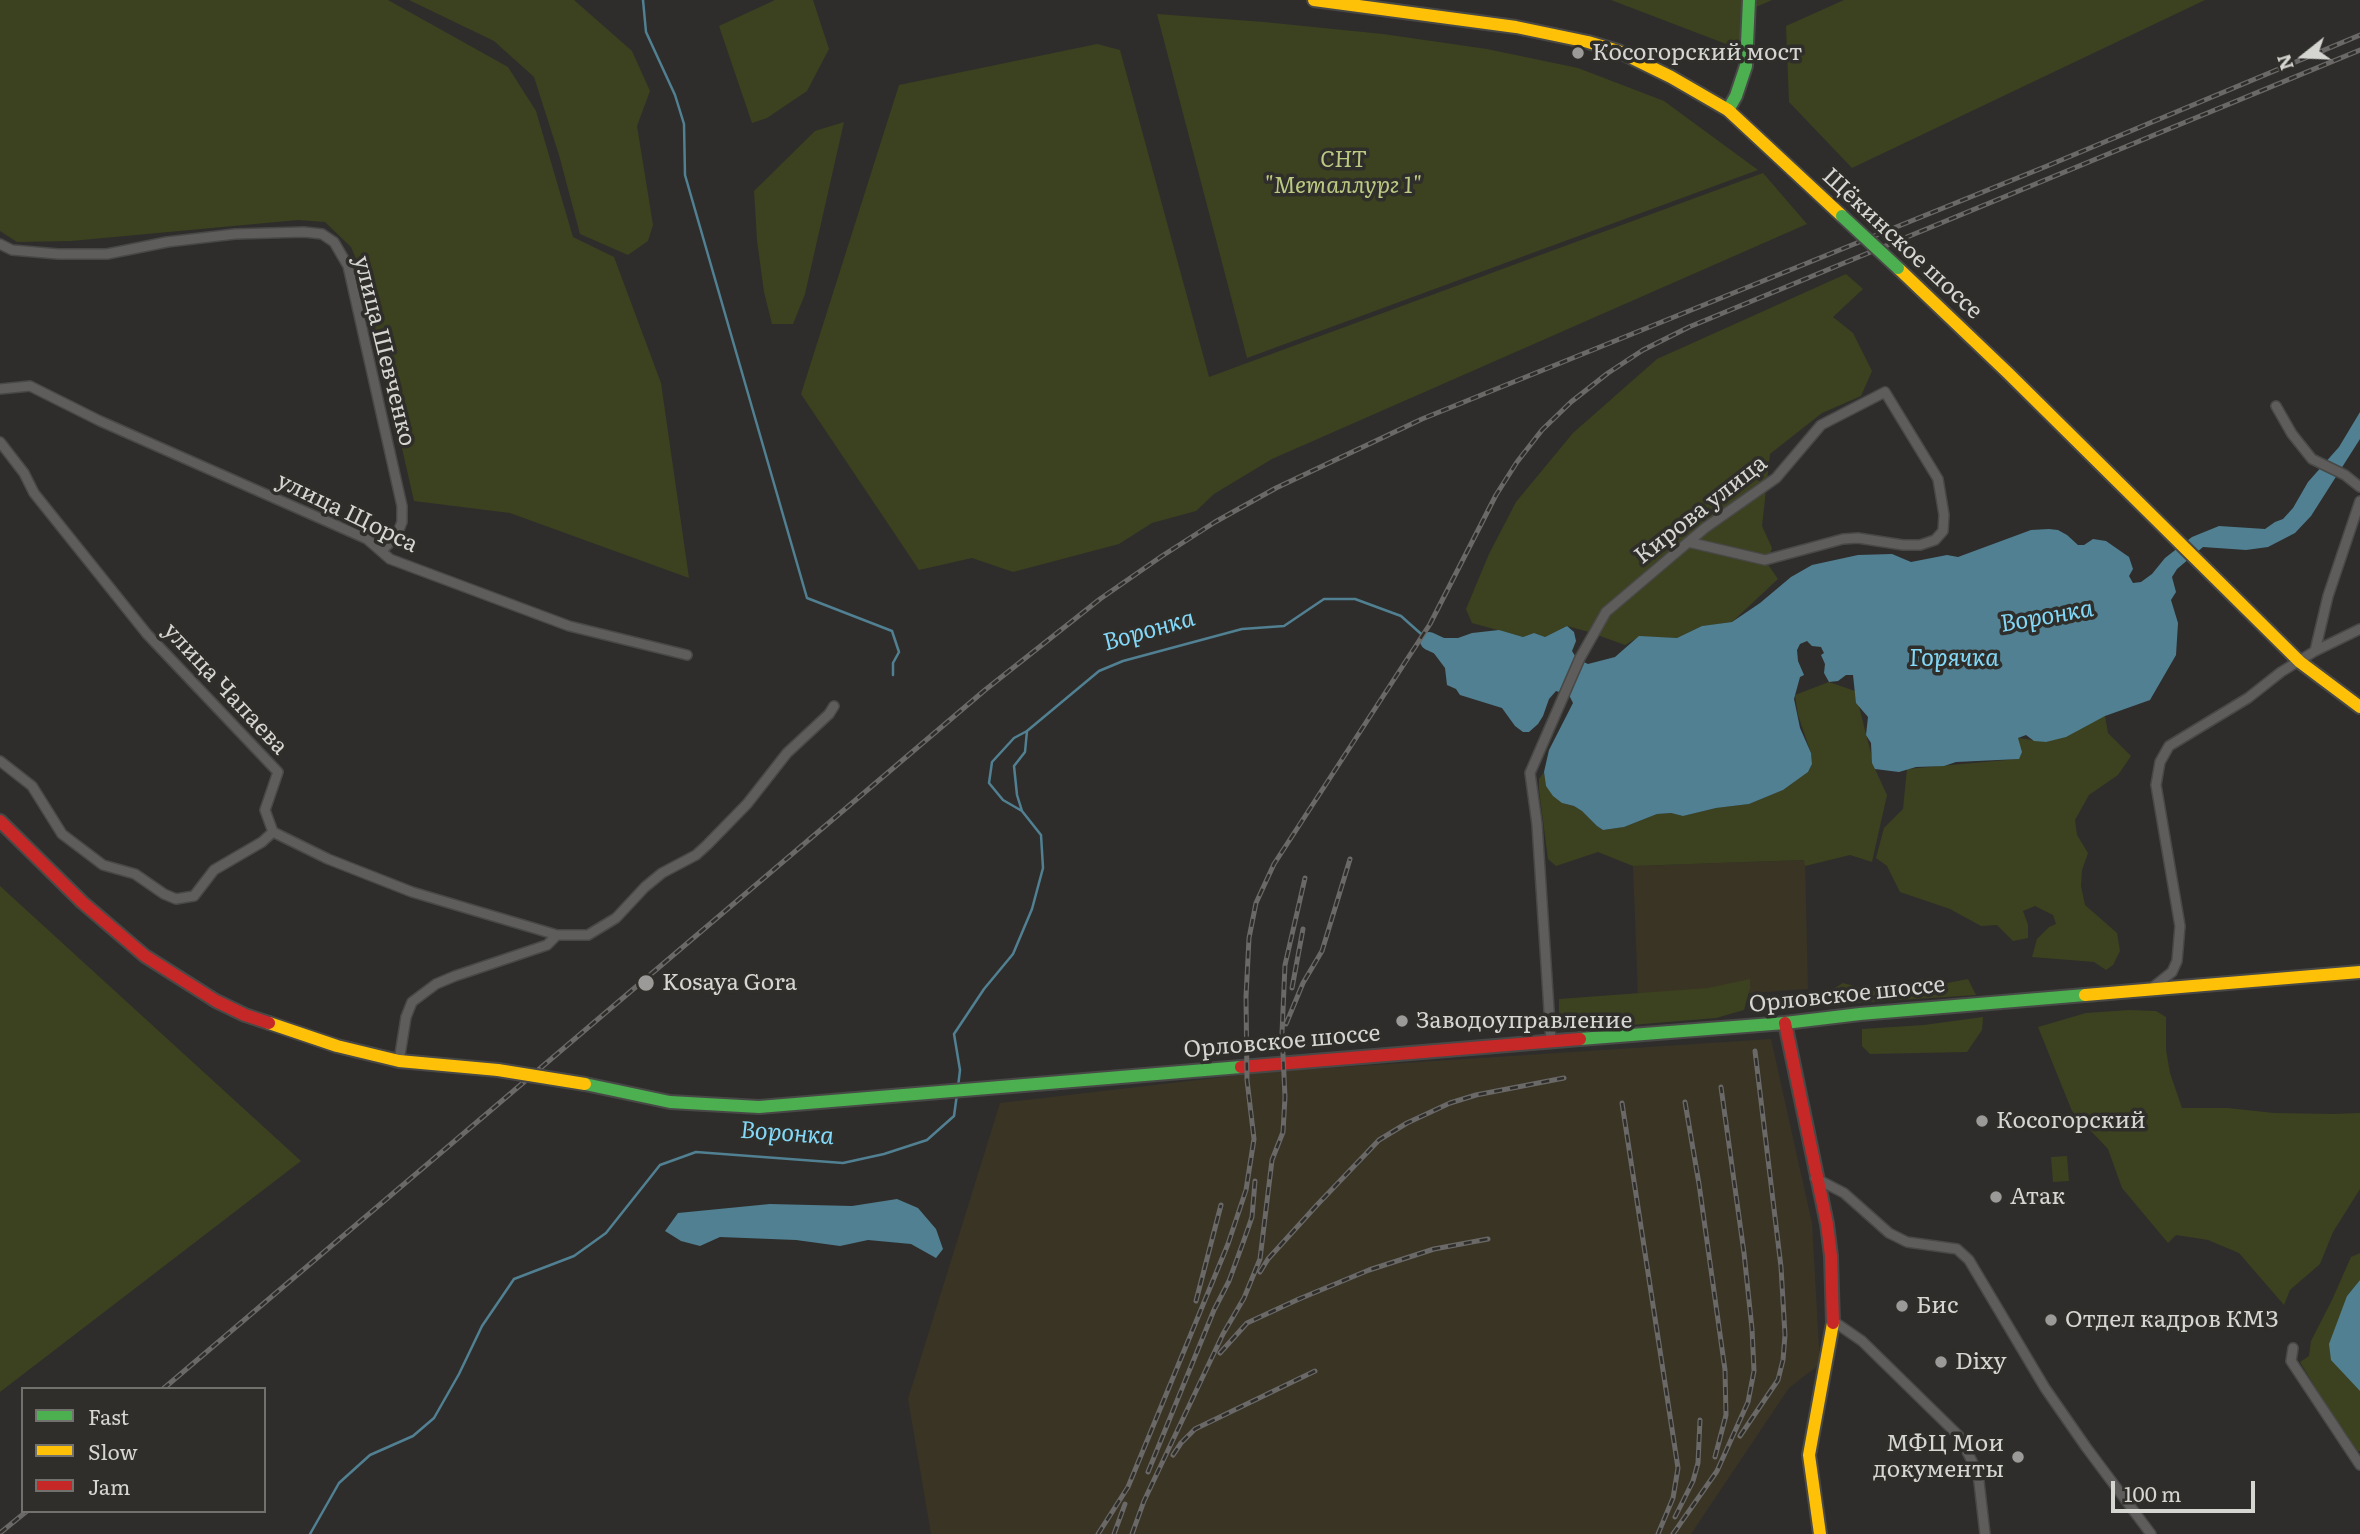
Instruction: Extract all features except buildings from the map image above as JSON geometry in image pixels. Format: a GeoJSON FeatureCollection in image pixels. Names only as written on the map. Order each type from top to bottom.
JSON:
{"type":"FeatureCollection","features":[{"type":"Feature","properties":{"kind":"main road","name":"Щёкинское шоссе"},"geometry":{"type":"LineString","coordinates":[[1314,0],[1516,27],[1588,42],[1618,51],[1654,68],[1728,110],[2008,373],[2300,662],[2360,707]]}},
{"type":"Feature","properties":{"kind":"main road"},"geometry":{"type":"LineString","coordinates":[[1728,110],[1745,66],[1749,0]]}},
{"type":"Feature","properties":{"kind":"main road","name":"Орловское шоссе"},"geometry":{"type":"LineString","coordinates":[[0,821],[82,902],[145,956],[216,1001],[245,1015],[337,1046],[399,1061],[498,1070],[585,1084],[670,1102],[760,1107],[1785,1023],[1853,1014],[2360,972]]}},
{"type":"Feature","properties":{"kind":"main road"},"geometry":{"type":"LineString","coordinates":[[1785,1023],[1815,1178],[1827,1224],[1831,1256],[1833,1321],[1809,1455],[1820,1534]]}},
{"type":"Feature","properties":{"kind":"street","name":"улица Шевченко"},"geometry":{"type":"LineString","coordinates":[[0,244],[12,250],[107,254],[167,242],[235,234],[304,232],[322,234],[334,242],[348,266],[402,506],[402,522],[396,537],[381,551]]}},
{"type":"Feature","properties":{"kind":"street","name":"улица Щорса"},"geometry":{"type":"LineString","coordinates":[[0,389],[30,386],[100,421],[366,539],[390,559],[569,626],[687,654]]}},
{"type":"Feature","properties":{"kind":"street","name":"Кирова улица"},"geometry":{"type":"LineString","coordinates":[[1551,1041],[1537,824],[1530,773],[1563,694],[1606,612],[1688,542],[1776,478],[1821,425],[1885,391],[1938,480],[1944,515],[1943,531],[1935,540],[1920,545],[1843,539],[1765,560],[1688,542]]}},
{"type":"Feature","properties":{"kind":"street"},"geometry":{"type":"LineString","coordinates":[[2276,406],[2292,434],[2312,459],[2345,475],[2360,487]]}},
{"type":"Feature","properties":{"kind":"street","name":"улица Чапаева"},"geometry":{"type":"LineString","coordinates":[[0,442],[24,473],[34,493],[147,634],[258,754],[278,772],[265,810],[273,832]]}},
{"type":"Feature","properties":{"kind":"street"},"geometry":{"type":"LineString","coordinates":[[2315,651],[2328,596],[2360,501]]}},
{"type":"Feature","properties":{"kind":"street"},"geometry":{"type":"LineString","coordinates":[[2152,988],[2172,972],[2177,961],[2180,926],[2156,785],[2160,762],[2169,746],[2248,698],[2281,672],[2315,651],[2360,629]]}},
{"type":"Feature","properties":{"kind":"street"},"geometry":{"type":"LineString","coordinates":[[0,761],[32,786],[62,834],[103,865],[135,874],[176,899],[194,896],[214,870],[262,842],[273,832],[328,859],[412,892],[557,935],[588,935],[616,918],[662,873],[701,850],[747,804],[787,754],[834,706]]}},
{"type":"Feature","properties":{"kind":"street"},"geometry":{"type":"LineString","coordinates":[[399,1061],[412,1002],[436,984],[547,946],[557,935]]}},
{"type":"Feature","properties":{"kind":"street"},"geometry":{"type":"LineString","coordinates":[[1815,1178],[1844,1193],[1889,1233],[1907,1242],[1957,1249],[1969,1260],[2045,1388],[2151,1534]]}},
{"type":"Feature","properties":{"kind":"street"},"geometry":{"type":"LineString","coordinates":[[1833,1321],[1862,1340],[1959,1436],[1978,1472],[1985,1534]]}},
{"type":"Feature","properties":{"kind":"street"},"geometry":{"type":"LineString","coordinates":[[2293,1348],[2291,1362],[2360,1465]]}},
{"type":"Feature","properties":{"kind":"shaded area"},"geometry":{"type":"Polygon","coordinates":[[[1805,860],[1808,989],[1638,997],[1633,866],[1805,860]]]}},
{"type":"Feature","properties":{"kind":"shaded area"},"geometry":{"type":"Polygon","coordinates":[[[1771,1039],[1812,1223],[1820,1364],[1789,1388],[1691,1534],[931,1534],[908,1399],[1000,1103],[1266,1072],[1771,1039]]]}},
{"type":"Feature","properties":{"kind":"green space"},"geometry":{"type":"Polygon","coordinates":[[[0,0],[388,0],[508,67],[536,111],[573,237],[614,257],[661,383],[689,578],[510,513],[414,501],[362,273],[351,247],[325,222],[298,220],[71,241],[17,242],[0,231],[0,0]]]}},
{"type":"Feature","properties":{"kind":"green space"},"geometry":{"type":"Polygon","coordinates":[[[409,0],[574,0],[632,51],[650,91],[637,126],[653,225],[648,241],[628,255],[580,234],[534,77],[494,41],[409,0]]]}},
{"type":"Feature","properties":{"kind":"green space"},"geometry":{"type":"Polygon","coordinates":[[[775,0],[813,0],[829,49],[807,91],[767,118],[752,123],[719,26],[775,0]]]}},
{"type":"Feature","properties":{"kind":"green space"},"geometry":{"type":"Polygon","coordinates":[[[1611,0],[1772,0],[1749,10],[1747,52],[1611,0]]]}},
{"type":"Feature","properties":{"kind":"green space"},"geometry":{"type":"Polygon","coordinates":[[[1844,0],[2205,0],[1852,168],[1789,102],[1786,26],[1844,0]]]}},
{"type":"Feature","properties":{"kind":"green space","name":"СНТ \"Металлург 1\""},"geometry":{"type":"Polygon","coordinates":[[[1157,14],[1383,34],[1487,49],[1578,68],[1664,101],[1758,170],[1247,358],[1157,14]]]}},
{"type":"Feature","properties":{"kind":"green space"},"geometry":{"type":"Polygon","coordinates":[[[1097,44],[1120,50],[1209,377],[1763,173],[1807,224],[1272,459],[1214,494],[1196,511],[1152,523],[1119,544],[1013,572],[972,558],[919,570],[801,394],[899,85],[1097,44]]]}},
{"type":"Feature","properties":{"kind":"green space"},"geometry":{"type":"Polygon","coordinates":[[[844,122],[805,294],[793,324],[772,324],[764,292],[754,191],[815,131],[844,122]]]}},
{"type":"Feature","properties":{"kind":"green space"},"geometry":{"type":"Polygon","coordinates":[[[1846,274],[1863,289],[1833,317],[1853,333],[1872,371],[1861,396],[1822,413],[1770,454],[1762,526],[1772,548],[1767,563],[1778,579],[1732,622],[1702,626],[1677,638],[1639,637],[1625,645],[1567,626],[1545,637],[1534,633],[1523,637],[1472,623],[1466,609],[1489,554],[1516,502],[1573,433],[1657,359],[1846,274]]]}},
{"type":"Feature","properties":{"kind":"green space"},"geometry":{"type":"Polygon","coordinates":[[[1829,682],[1855,691],[1875,769],[1887,795],[1872,862],[1850,855],[1805,866],[1804,860],[1633,866],[1598,852],[1556,866],[1548,859],[1539,790],[1539,779],[1544,772],[1546,786],[1562,803],[1582,811],[1603,830],[1624,827],[1657,814],[1683,816],[1749,804],[1783,790],[1808,772],[1812,764],[1811,753],[1798,715],[1795,695],[1829,682]]]}},
{"type":"Feature","properties":{"kind":"green space"},"geometry":{"type":"Polygon","coordinates":[[[2105,716],[2108,733],[2131,756],[2118,775],[2089,795],[2075,820],[2077,835],[2088,853],[2082,870],[2081,886],[2085,905],[2117,933],[2120,951],[2113,965],[2106,970],[2094,962],[2032,957],[2037,939],[2056,924],[2053,915],[2035,906],[2023,911],[2028,925],[2028,938],[2013,941],[1997,925],[1981,926],[1950,909],[1900,892],[1887,866],[1876,858],[1884,828],[1903,809],[1907,769],[2018,759],[2018,738],[2046,742],[2105,716]]]}},
{"type":"Feature","properties":{"kind":"green space"},"geometry":{"type":"Polygon","coordinates":[[[0,886],[301,1161],[0,1392],[0,886]]]}},
{"type":"Feature","properties":{"kind":"green space"},"geometry":{"type":"Polygon","coordinates":[[[1750,979],[1744,1010],[1716,1018],[1559,1031],[1559,999],[1708,988],[1750,979]]]}},
{"type":"Feature","properties":{"kind":"green space"},"geometry":{"type":"Polygon","coordinates":[[[1921,979],[1937,985],[1968,979],[1976,995],[1825,1005],[1828,992],[1843,983],[1862,988],[1901,988],[1921,979]]]}},
{"type":"Feature","properties":{"kind":"green space"},"geometry":{"type":"Polygon","coordinates":[[[2156,1011],[2166,1017],[2166,1050],[2170,1073],[2182,1108],[2228,1108],[2274,1113],[2360,1113],[2360,1189],[2333,1232],[2320,1264],[2290,1290],[2284,1305],[2239,1253],[2208,1240],[2176,1235],[2168,1243],[2122,1188],[2108,1149],[2072,1111],[2038,1027],[2086,1013],[2156,1011]]]}},
{"type":"Feature","properties":{"kind":"green space"},"geometry":{"type":"Polygon","coordinates":[[[1983,1017],[1982,1030],[1967,1052],[1870,1054],[1862,1046],[1862,1029],[1924,1025],[1983,1017]]]}},
{"type":"Feature","properties":{"kind":"green space"},"geometry":{"type":"Polygon","coordinates":[[[2067,1156],[2069,1181],[2053,1182],[2051,1157],[2067,1156]]]}},
{"type":"Feature","properties":{"kind":"green space"},"geometry":{"type":"Polygon","coordinates":[[[2360,1253],[2360,1280],[2347,1296],[2360,1390],[2360,1451],[2354,1451],[2300,1362],[2309,1356],[2311,1341],[2351,1257],[2360,1253]]]}},
{"type":"Feature","properties":{"kind":"water","name":"Горячка"},"geometry":{"type":"Polygon","coordinates":[[[2360,412],[2360,439],[2311,516],[2295,533],[2268,547],[2246,550],[2203,547],[2177,569],[2172,577],[2176,592],[2171,600],[2178,623],[2176,655],[2150,700],[2105,716],[2066,737],[2046,742],[2034,741],[2026,735],[2018,738],[2022,752],[2019,759],[1956,762],[1899,772],[1875,769],[1871,743],[1866,735],[1868,717],[1856,703],[1853,675],[1829,682],[1824,673],[1825,664],[1821,655],[1824,653],[1821,647],[1812,646],[1807,641],[1800,644],[1797,650],[1804,675],[1800,677],[1794,699],[1800,728],[1811,753],[1812,764],[1808,772],[1783,790],[1749,804],[1683,816],[1657,814],[1624,827],[1603,830],[1582,811],[1562,803],[1546,786],[1544,772],[1549,750],[1573,703],[1569,695],[1556,691],[1549,699],[1538,724],[1529,732],[1523,732],[1502,708],[1460,695],[1456,689],[1447,685],[1445,668],[1433,652],[1441,638],[1458,638],[1472,633],[1499,630],[1523,637],[1534,633],[1545,637],[1567,626],[1574,632],[1576,641],[1572,651],[1577,659],[1588,664],[1615,657],[1639,636],[1677,638],[1702,626],[1732,622],[1791,577],[1812,565],[1858,555],[1892,554],[1911,562],[1947,555],[1958,557],[2031,530],[2058,530],[2078,545],[2084,545],[2093,539],[2106,541],[2129,557],[2133,569],[2129,576],[2133,583],[2141,582],[2152,574],[2165,558],[2192,537],[2219,526],[2265,529],[2283,519],[2293,508],[2308,482],[2339,447],[2360,412]]]}},
{"type":"Feature","properties":{"kind":"water"},"geometry":{"type":"Polygon","coordinates":[[[897,1199],[918,1208],[936,1229],[943,1249],[936,1258],[911,1244],[868,1240],[840,1246],[796,1240],[720,1237],[700,1246],[681,1241],[665,1231],[678,1213],[770,1204],[852,1206],[897,1199]]]}},
{"type":"Feature","properties":{"kind":"water"},"geometry":{"type":"Polygon","coordinates":[[[2360,1280],[2360,1391],[2331,1360],[2329,1344],[2347,1296],[2360,1280]]]}},
{"type":"Feature","properties":{"kind":"waterway"},"geometry":{"type":"LineString","coordinates":[[643,0],[646,32],[675,95],[684,124],[685,175],[807,598],[892,631],[899,652],[893,663],[893,675]]}},
{"type":"Feature","properties":{"kind":"waterway","name":"Воронка"},"geometry":{"type":"LineString","coordinates":[[958,1087],[960,1070],[954,1034],[984,989],[1013,954],[1032,909],[1043,868],[1041,835],[1022,811],[1017,795],[1014,766],[1025,752],[1027,731],[1099,671],[1123,661],[1242,629],[1284,626],[1324,599],[1355,599],[1401,616],[1429,641]]}},
{"type":"Feature","properties":{"kind":"waterway","name":"Воронка"},"geometry":{"type":"LineString","coordinates":[[1429,641],[1457,654]]}},
{"type":"Feature","properties":{"kind":"waterway"},"geometry":{"type":"LineString","coordinates":[[1022,811],[1003,800],[989,783],[992,762],[1014,738],[1027,731]]}},
{"type":"Feature","properties":{"kind":"waterway","name":"Воронка"},"geometry":{"type":"LineString","coordinates":[[310,1534],[339,1483],[370,1455],[413,1436],[434,1418],[482,1326],[514,1279],[574,1256],[606,1233],[660,1165],[696,1152],[843,1163],[884,1154],[927,1140],[954,1116],[957,1094]]}},
{"type":"Feature","properties":{"kind":"railway"},"geometry":{"type":"LineString","coordinates":[[165,1387],[985,690],[1100,599],[1215,522],[1276,488],[1422,419],[2047,166],[2360,35]]}},
{"type":"Feature","properties":{"kind":"railway"},"geometry":{"type":"LineString","coordinates":[[1098,1534],[1128,1487],[1228,1244],[1246,1190],[1254,1139],[1247,1080],[1246,997],[1249,938],[1256,903],[1274,864],[1430,624],[1496,495],[1542,430],[1571,402],[1608,373],[1643,350],[1689,327],[2360,50]]}},
{"type":"Feature","properties":{"kind":"railway"},"geometry":{"type":"LineString","coordinates":[[1286,1024],[1303,983],[1322,951],[1350,859]]}},
{"type":"Feature","properties":{"kind":"railway"},"geometry":{"type":"LineString","coordinates":[[1132,1534],[1144,1501],[1223,1334],[1244,1298],[1260,1259],[1272,1160],[1283,1132],[1285,1097],[1282,1033],[1285,965],[1305,878]]}},
{"type":"Feature","properties":{"kind":"railway"},"geometry":{"type":"LineString","coordinates":[[1292,988],[1303,929]]}},
{"type":"Feature","properties":{"kind":"railway"},"geometry":{"type":"LineString","coordinates":[[1740,1436],[1778,1380],[1785,1335],[1781,1267],[1755,1051]]}},
{"type":"Feature","properties":{"kind":"railway"},"geometry":{"type":"LineString","coordinates":[[1260,1272],[1268,1259],[1379,1140],[1407,1123],[1450,1103],[1476,1095],[1564,1078]]}},
{"type":"Feature","properties":{"kind":"railway"},"geometry":{"type":"LineString","coordinates":[[1673,1534],[1717,1471],[1748,1402],[1754,1371],[1744,1253],[1721,1087]]}},
{"type":"Feature","properties":{"kind":"railway"},"geometry":{"type":"LineString","coordinates":[[1685,1102],[1725,1370],[1726,1415],[1715,1457]]}},
{"type":"Feature","properties":{"kind":"railway"},"geometry":{"type":"LineString","coordinates":[[1622,1103],[1678,1468],[1673,1498],[1658,1534]]}},
{"type":"Feature","properties":{"kind":"railway"},"geometry":{"type":"LineString","coordinates":[[1148,1472],[1214,1310],[1229,1281],[1252,1217],[1255,1181]]}},
{"type":"Feature","properties":{"kind":"railway"},"geometry":{"type":"LineString","coordinates":[[1196,1301],[1221,1205]]}},
{"type":"Feature","properties":{"kind":"railway"},"geometry":{"type":"LineString","coordinates":[[1220,1353],[1247,1323],[1299,1299],[1369,1270],[1434,1249],[1488,1239]]}},
{"type":"Feature","properties":{"kind":"railway"},"geometry":{"type":"LineString","coordinates":[[1173,1455],[1195,1429],[1315,1371]]}},
{"type":"Feature","properties":{"kind":"railway"},"geometry":{"type":"LineString","coordinates":[[1675,1517],[1693,1481],[1698,1463],[1700,1420]]}},
{"type":"Feature","properties":{"kind":"railway"},"geometry":{"type":"LineString","coordinates":[[1114,1534],[1125,1504]]}},
{"type":"Feature","properties":{"kind":"railway"},"geometry":{"type":"LineString","coordinates":[[0,1533],[25,1513]]}},
{"type":"Feature","properties":{"kind":"traffic: fast"},"geometry":{"type":"LineString","coordinates":[[1728,110],[1736,96],[1746,66],[1749,0]]}},
{"type":"Feature","properties":{"kind":"traffic: fast"},"geometry":{"type":"LineString","coordinates":[[1842,216],[1898,268]]}},
{"type":"Feature","properties":{"kind":"traffic: fast"},"geometry":{"type":"LineString","coordinates":[[1580,1039],[2085,995]]}},
{"type":"Feature","properties":{"kind":"traffic: fast"},"geometry":{"type":"LineString","coordinates":[[585,1084],[670,1102],[759,1107],[1241,1067]]}},
{"type":"Feature","properties":{"kind":"traffic: slow"},"geometry":{"type":"LineString","coordinates":[[1314,0],[1516,27],[1618,51],[1671,77],[1728,110],[1842,216]]}},
{"type":"Feature","properties":{"kind":"traffic: slow"},"geometry":{"type":"LineString","coordinates":[[1898,268],[2300,662],[2360,707]]}},
{"type":"Feature","properties":{"kind":"traffic: slow"},"geometry":{"type":"LineString","coordinates":[[2085,995],[2360,972]]}},
{"type":"Feature","properties":{"kind":"traffic: slow"},"geometry":{"type":"LineString","coordinates":[[269,1023],[337,1046],[399,1061],[498,1070]]}},
{"type":"Feature","properties":{"kind":"traffic: slow"},"geometry":{"type":"LineString","coordinates":[[498,1070],[585,1084]]}},
{"type":"Feature","properties":{"kind":"traffic: slow"},"geometry":{"type":"LineString","coordinates":[[1820,1534],[1809,1455],[1833,1323]]}},
{"type":"Feature","properties":{"kind":"traffic: jam"},"geometry":{"type":"LineString","coordinates":[[0,821],[82,902],[145,956],[216,1001],[269,1023]]}},
{"type":"Feature","properties":{"kind":"traffic: jam"},"geometry":{"type":"LineString","coordinates":[[1785,1023],[1827,1224],[1833,1323]]}},
{"type":"Feature","properties":{"kind":"traffic: jam"},"geometry":{"type":"LineString","coordinates":[[1241,1067],[1580,1039]]}},
{"type":"Feature","properties":{"kind":"place","name":"Косогорский мост"},"geometry":{"type":"Point","coordinates":[1578,53]}},
{"type":"Feature","properties":{"kind":"place","name":"Kosaya Gora"},"geometry":{"type":"Point","coordinates":[646,983]}},
{"type":"Feature","properties":{"kind":"place","name":"Заводоуправление"},"geometry":{"type":"Point","coordinates":[1402,1021]}},
{"type":"Feature","properties":{"kind":"place","name":"Косогорский"},"geometry":{"type":"Point","coordinates":[1982,1121]}},
{"type":"Feature","properties":{"kind":"place","name":"Атак"},"geometry":{"type":"Point","coordinates":[1996,1197]}},
{"type":"Feature","properties":{"kind":"place","name":"Бис"},"geometry":{"type":"Point","coordinates":[1902,1306]}},
{"type":"Feature","properties":{"kind":"place","name":"Отдел кадров КМЗ"},"geometry":{"type":"Point","coordinates":[2051,1320]}},
{"type":"Feature","properties":{"kind":"place","name":"Dixy"},"geometry":{"type":"Point","coordinates":[1941,1362]}},
{"type":"Feature","properties":{"kind":"place","name":"МФЦ Мои документы"},"geometry":{"type":"Point","coordinates":[2018,1457]}}]}
